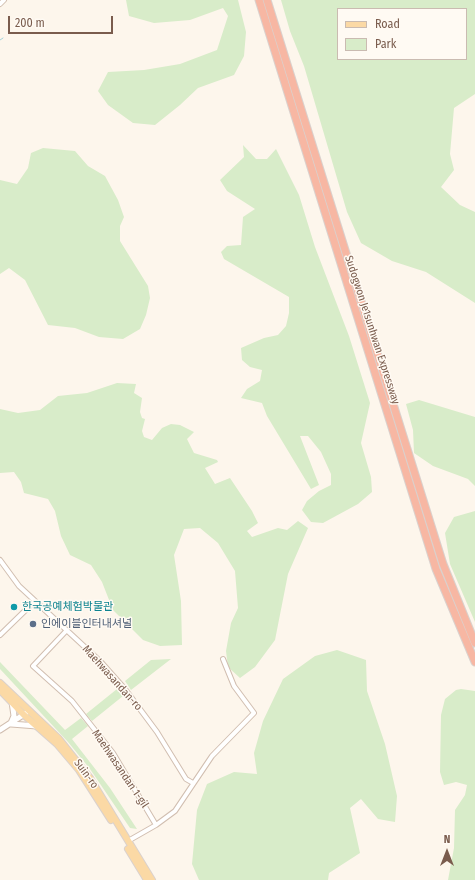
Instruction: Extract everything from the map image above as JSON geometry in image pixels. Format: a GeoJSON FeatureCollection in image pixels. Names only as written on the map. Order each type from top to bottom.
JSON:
{"type":"FeatureCollection","features":[{"type":"Feature","properties":{"kind":"highway","name":"Sudogwon Je1sunhwan Expressway"},"geometry":{"type":"LineString","coordinates":[[258,0],[436,569],[475,662]]}},
{"type":"Feature","properties":{"kind":"highway","name":"Sudogwon Je1sunhwan Expressway"},"geometry":{"type":"LineString","coordinates":[[267,0],[443,564],[475,643]]}},
{"type":"Feature","properties":{"kind":"main road"},"geometry":{"type":"LineString","coordinates":[[0,678],[14,700]]}},
{"type":"Feature","properties":{"kind":"main road","name":"Suin-ro"},"geometry":{"type":"LineString","coordinates":[[0,683],[26,712],[59,739],[90,778],[152,880]]}},
{"type":"Feature","properties":{"kind":"main road","name":"Suin-ro"},"geometry":{"type":"LineString","coordinates":[[0,690],[14,700]]}},
{"type":"Feature","properties":{"kind":"main road"},"geometry":{"type":"LineString","coordinates":[[0,695],[14,700]]}},
{"type":"Feature","properties":{"kind":"main road","name":"Suin-ro"},"geometry":{"type":"LineString","coordinates":[[26,712],[37,726],[57,744],[79,770],[147,880]]}},
{"type":"Feature","properties":{"kind":"street"},"geometry":{"type":"LineString","coordinates":[[0,4],[4,0]]}},
{"type":"Feature","properties":{"kind":"street","name":"Maehwasandan-ro"},"geometry":{"type":"LineString","coordinates":[[1,562],[19,586],[101,662],[125,689],[157,732],[186,779],[193,783]]}},
{"type":"Feature","properties":{"kind":"street"},"geometry":{"type":"LineString","coordinates":[[0,635],[35,601]]}},
{"type":"Feature","properties":{"kind":"street","name":"Maehwasandan 1-gil"},"geometry":{"type":"LineString","coordinates":[[67,630],[33,666],[72,702],[113,753],[156,825]]}},
{"type":"Feature","properties":{"kind":"street"},"geometry":{"type":"LineString","coordinates":[[128,841],[156,825],[175,811],[183,802],[193,783],[220,746],[254,712],[234,686],[223,659]]}},
{"type":"Feature","properties":{"kind":"street"},"geometry":{"type":"LineString","coordinates":[[10,724],[14,716],[14,700]]}},
{"type":"Feature","properties":{"kind":"street"},"geometry":{"type":"LineString","coordinates":[[0,730],[26,712]]}},
{"type":"Feature","properties":{"kind":"street"},"geometry":{"type":"LineString","coordinates":[[10,724],[37,726]]}},
{"type":"Feature","properties":{"kind":"green space"},"geometry":{"type":"Polygon","coordinates":[[[126,0],[238,0],[246,32],[244,56],[234,75],[198,88],[155,125],[133,123],[108,105],[98,91],[108,72],[144,70],[180,64],[217,50],[228,16],[223,8],[190,20],[154,23],[129,16],[126,0]]]}},
{"type":"Feature","properties":{"kind":"green space"},"geometry":{"type":"Polygon","coordinates":[[[281,0],[475,0],[475,94],[454,108],[450,154],[454,170],[441,187],[460,205],[475,212],[475,303],[426,272],[392,261],[361,243],[347,212],[304,66],[290,31],[281,0]]]}},
{"type":"Feature","properties":{"kind":"green space"},"geometry":{"type":"Polygon","coordinates":[[[243,145],[256,159],[267,159],[276,149],[299,195],[315,247],[349,336],[370,403],[361,443],[371,477],[372,492],[358,504],[323,523],[311,522],[302,510],[307,501],[319,491],[331,485],[331,474],[321,452],[308,436],[300,436],[319,485],[311,489],[267,416],[262,403],[241,398],[247,389],[260,381],[262,370],[250,367],[242,360],[241,348],[264,338],[278,335],[286,326],[289,313],[289,297],[224,259],[221,252],[227,246],[241,245],[243,217],[255,209],[227,191],[220,180],[244,157],[243,145]]]}},
{"type":"Feature","properties":{"kind":"green space"},"geometry":{"type":"Polygon","coordinates":[[[43,148],[75,151],[88,166],[105,176],[118,200],[124,217],[120,226],[120,241],[148,286],[150,298],[146,315],[140,329],[123,339],[99,337],[75,328],[48,325],[25,280],[9,268],[0,274],[0,180],[17,184],[28,168],[31,153],[43,148]]]}},
{"type":"Feature","properties":{"kind":"green space"},"geometry":{"type":"Polygon","coordinates":[[[117,383],[136,384],[134,393],[142,398],[140,412],[142,418],[145,419],[142,431],[144,437],[152,440],[162,428],[171,424],[180,425],[194,432],[187,439],[194,453],[217,460],[218,462],[205,468],[215,484],[230,478],[252,511],[258,523],[247,531],[252,537],[278,528],[287,530],[298,521],[308,528],[288,574],[275,640],[255,667],[240,678],[228,667],[226,651],[231,623],[238,608],[235,571],[218,543],[200,528],[184,529],[174,555],[181,601],[182,645],[160,646],[143,640],[113,610],[102,582],[91,565],[70,555],[61,536],[55,511],[48,499],[24,493],[21,482],[14,472],[0,473],[0,409],[18,413],[40,410],[58,396],[87,393],[117,383]]]}},
{"type":"Feature","properties":{"kind":"green space"},"geometry":{"type":"Polygon","coordinates":[[[419,400],[475,417],[475,486],[468,479],[433,466],[414,453],[413,430],[406,404],[419,400]]]}},
{"type":"Feature","properties":{"kind":"green space"},"geometry":{"type":"Polygon","coordinates":[[[475,511],[475,622],[450,564],[445,533],[454,517],[475,511]]]}},
{"type":"Feature","properties":{"kind":"green space"},"geometry":{"type":"Polygon","coordinates":[[[337,650],[366,660],[367,691],[385,744],[397,796],[395,822],[378,819],[361,799],[350,808],[360,853],[329,873],[328,880],[199,880],[192,864],[197,810],[207,784],[234,772],[257,774],[254,753],[263,721],[283,679],[315,656],[337,650]]]}},
{"type":"Feature","properties":{"kind":"green space"},"geometry":{"type":"Polygon","coordinates":[[[171,659],[131,690],[125,681],[151,660],[171,659]]]}},
{"type":"Feature","properties":{"kind":"green space"},"geometry":{"type":"Polygon","coordinates":[[[0,662],[65,730],[81,718],[88,726],[72,739],[110,788],[137,829],[130,828],[90,769],[68,742],[0,669],[0,662]]]}},
{"type":"Feature","properties":{"kind":"green space"},"geometry":{"type":"Polygon","coordinates":[[[117,689],[123,696],[92,721],[86,714],[117,689]]]}},
{"type":"Feature","properties":{"kind":"green space"},"geometry":{"type":"Polygon","coordinates":[[[461,689],[475,691],[475,880],[448,880],[454,848],[455,810],[465,795],[467,785],[456,782],[444,785],[440,772],[441,715],[445,699],[456,690],[461,689]]]}},
{"type":"Feature","properties":{"kind":"place","name":"한국공예체험박물관"},"geometry":{"type":"Point","coordinates":[14,607]}},
{"type":"Feature","properties":{"kind":"place","name":"인에이블인터내셔널"},"geometry":{"type":"Point","coordinates":[33,624]}}]}
